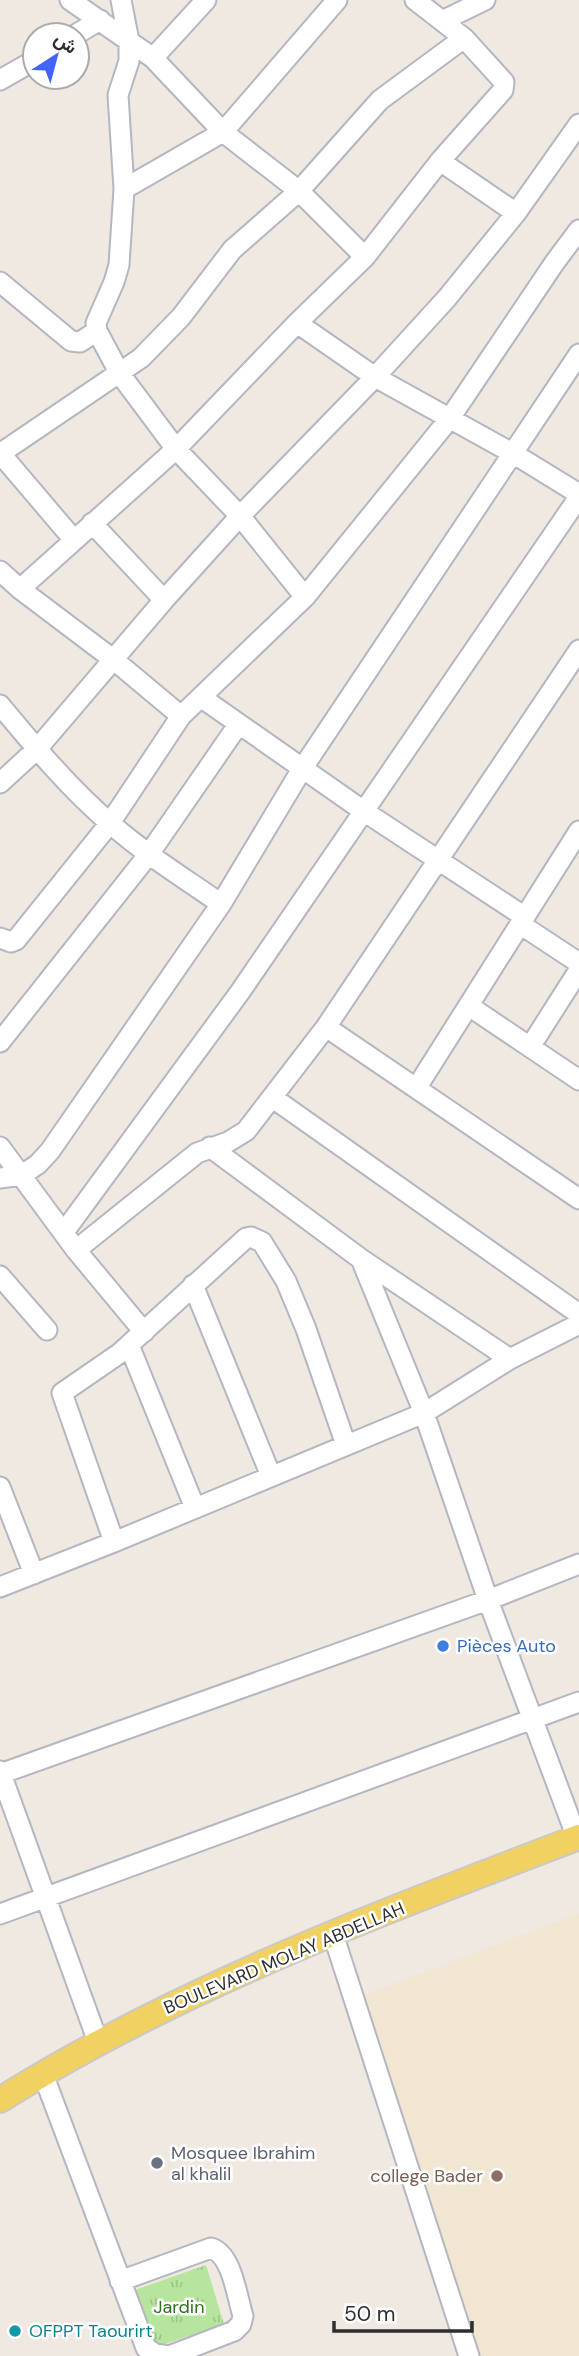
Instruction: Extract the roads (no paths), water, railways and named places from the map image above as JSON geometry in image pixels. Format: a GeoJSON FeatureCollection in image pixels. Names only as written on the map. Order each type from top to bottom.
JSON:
{"type":"FeatureCollection","features":[{"type":"Feature","properties":{"kind":"main road","name":"BOULEVARD MOLAY ABDELLAH"},"geometry":{"type":"LineString","coordinates":[[0,2100],[98,2042],[248,1970],[578,1838]]}},
{"type":"Feature","properties":{"kind":"street"},"geometry":{"type":"LineString","coordinates":[[70,0],[153,58],[223,132],[299,191],[365,257]]}},
{"type":"Feature","properties":{"kind":"street"},"geometry":{"type":"LineString","coordinates":[[121,0],[129,41],[129,61],[118,95],[124,189],[119,265],[96,323],[97,331],[120,374],[176,449],[240,516],[305,597]]}},
{"type":"Feature","properties":{"kind":"street"},"geometry":{"type":"LineString","coordinates":[[153,58],[206,0]]}},
{"type":"Feature","properties":{"kind":"street"},"geometry":{"type":"LineString","coordinates":[[124,189],[223,132],[337,0]]}},
{"type":"Feature","properties":{"kind":"street"},"geometry":{"type":"LineString","coordinates":[[20,589],[176,449],[297,323],[365,257],[440,161],[505,87],[464,38],[415,0]]}},
{"type":"Feature","properties":{"kind":"street"},"geometry":{"type":"LineString","coordinates":[[442,21],[485,0]]}},
{"type":"Feature","properties":{"kind":"street"},"geometry":{"type":"LineString","coordinates":[[91,25],[100,20]]}},
{"type":"Feature","properties":{"kind":"street"},"geometry":{"type":"LineString","coordinates":[[74,540],[0,453],[120,374],[164,336],[232,250],[299,191],[380,100],[464,38]]}},
{"type":"Feature","properties":{"kind":"street"},"geometry":{"type":"LineString","coordinates":[[0,80],[21,68]]}},
{"type":"Feature","properties":{"kind":"street"},"geometry":{"type":"LineString","coordinates":[[0,783],[37,749],[164,600],[240,516],[375,377],[447,298],[576,133]]}},
{"type":"Feature","properties":{"kind":"street"},"geometry":{"type":"LineString","coordinates":[[440,161],[516,213]]}},
{"type":"Feature","properties":{"kind":"street"},"geometry":{"type":"LineString","coordinates":[[0,938],[11,942],[16,940],[110,823],[181,716],[305,597],[450,418],[579,230]]}},
{"type":"Feature","properties":{"kind":"street"},"geometry":{"type":"LineString","coordinates":[[0,282],[71,341],[80,342],[97,331]]}},
{"type":"Feature","properties":{"kind":"street"},"geometry":{"type":"LineString","coordinates":[[64,1232],[232,1003],[579,496],[514,454],[375,377],[297,323]]}},
{"type":"Feature","properties":{"kind":"street"},"geometry":{"type":"LineString","coordinates":[[0,1178],[22,1175],[50,1151],[221,904],[302,769],[579,354]]}},
{"type":"Feature","properties":{"kind":"street"},"geometry":{"type":"LineString","coordinates":[[92,523],[164,600]]}},
{"type":"Feature","properties":{"kind":"street"},"geometry":{"type":"LineString","coordinates":[[1,572],[181,716]]}},
{"type":"Feature","properties":{"kind":"street"},"geometry":{"type":"LineString","coordinates":[[76,1250],[186,1161],[246,1131],[326,1027],[579,650]]}},
{"type":"Feature","properties":{"kind":"street"},"geometry":{"type":"LineString","coordinates":[[202,698],[438,861],[579,964]]}},
{"type":"Feature","properties":{"kind":"street"},"geometry":{"type":"LineString","coordinates":[[0,705],[37,749],[110,823],[221,904]]}},
{"type":"Feature","properties":{"kind":"street"},"geometry":{"type":"LineString","coordinates":[[0,1042],[149,854],[238,725]]}},
{"type":"Feature","properties":{"kind":"street"},"geometry":{"type":"LineString","coordinates":[[417,1087],[579,831]]}},
{"type":"Feature","properties":{"kind":"street"},"geometry":{"type":"LineString","coordinates":[[530,1047],[579,970]]}},
{"type":"Feature","properties":{"kind":"street"},"geometry":{"type":"LineString","coordinates":[[469,1006],[579,1080]]}},
{"type":"Feature","properties":{"kind":"street"},"geometry":{"type":"LineString","coordinates":[[326,1027],[579,1199]]}},
{"type":"Feature","properties":{"kind":"street"},"geometry":{"type":"LineString","coordinates":[[273,1098],[579,1314]]}},
{"type":"Feature","properties":{"kind":"street"},"geometry":{"type":"LineString","coordinates":[[0,1146],[64,1232],[137,1338],[195,1508]]}},
{"type":"Feature","properties":{"kind":"street"},"geometry":{"type":"LineString","coordinates":[[210,1147],[361,1259],[510,1359]]}},
{"type":"Feature","properties":{"kind":"street"},"geometry":{"type":"LineString","coordinates":[[114,1542],[62,1393],[137,1338],[246,1238],[251,1237],[262,1242],[286,1280],[346,1445]]}},
{"type":"Feature","properties":{"kind":"street"},"geometry":{"type":"LineString","coordinates":[[361,1259],[424,1413],[488,1600],[578,1838]]}},
{"type":"Feature","properties":{"kind":"street"},"geometry":{"type":"LineString","coordinates":[[0,1276],[47,1330]]}},
{"type":"Feature","properties":{"kind":"street"},"geometry":{"type":"LineString","coordinates":[[193,1285],[271,1476]]}},
{"type":"Feature","properties":{"kind":"street"},"geometry":{"type":"LineString","coordinates":[[0,1587],[424,1413],[510,1359],[579,1324]]}},
{"type":"Feature","properties":{"kind":"street"},"geometry":{"type":"LineString","coordinates":[[0,1487],[34,1574]]}},
{"type":"Feature","properties":{"kind":"street"},"geometry":{"type":"LineString","coordinates":[[98,2042],[0,1773],[488,1600],[579,1564]]}},
{"type":"Feature","properties":{"kind":"street"},"geometry":{"type":"LineString","coordinates":[[0,1914],[579,1702]]}},
{"type":"Feature","properties":{"kind":"street"},"geometry":{"type":"LineString","coordinates":[[333,1934],[469,2356]]}},
{"type":"Feature","properties":{"kind":"street"},"geometry":{"type":"LineString","coordinates":[[43,2074],[120,2281],[146,2348],[155,2354],[169,2356],[234,2332],[241,2324],[243,2316],[226,2258],[219,2251],[211,2249],[120,2281]]}},
{"type":"Feature","properties":{"kind":"place","name":"Pièces Auto"},"geometry":{"type":"Point","coordinates":[443,1646]}},
{"type":"Feature","properties":{"kind":"place","name":"Mosquee Ibrahim al khalil"},"geometry":{"type":"Point","coordinates":[157,2163]}},
{"type":"Feature","properties":{"kind":"place","name":"college Bader"},"geometry":{"type":"Point","coordinates":[497,2176]}},
{"type":"Feature","properties":{"kind":"place","name":"OFPPT Taourirt"},"geometry":{"type":"Point","coordinates":[15,2331]}},
{"type":"Feature","properties":{"kind":"park label","name":"Jardin"},"geometry":{"type":"Point","coordinates":[179,2307]}}]}
